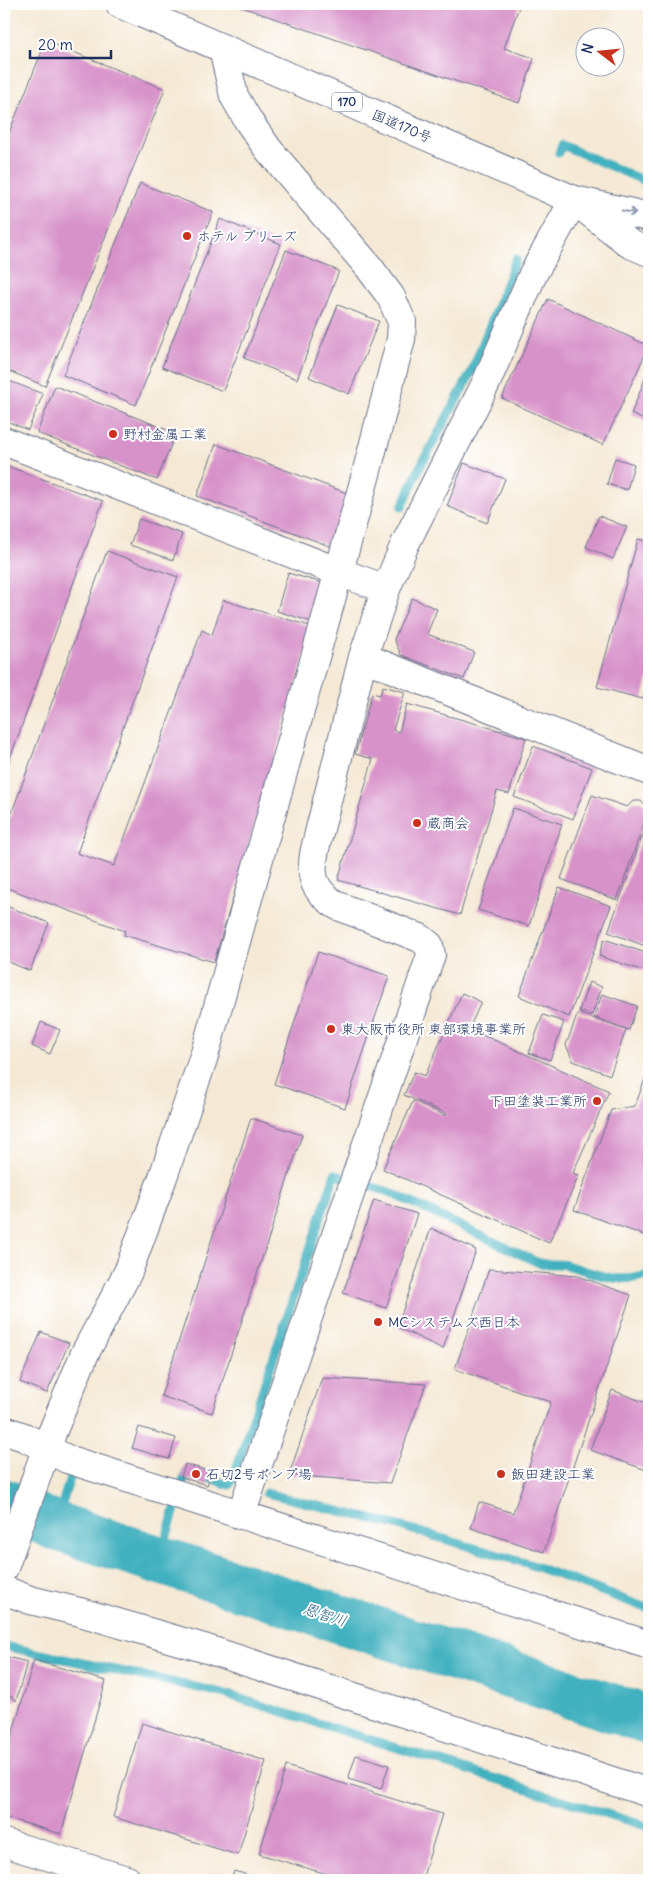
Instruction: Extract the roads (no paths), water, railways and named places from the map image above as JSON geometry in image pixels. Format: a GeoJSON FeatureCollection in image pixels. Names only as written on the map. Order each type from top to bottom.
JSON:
{"type":"FeatureCollection","features":[{"type":"Feature","properties":{"kind":"main road","name":"国道170号"},"geometry":{"type":"LineString","coordinates":[[120,4],[164,13],[223,49],[574,200],[649,218]]}},
{"type":"Feature","properties":{"kind":"main road"},"geometry":{"type":"LineString","coordinates":[[4,1568],[85,1352],[128,1272],[163,1177],[205,1053],[339,572],[399,348],[402,322],[394,302],[368,266],[268,149],[249,122],[234,96],[223,49]]}},
{"type":"Feature","properties":{"kind":"main road","name":"国道170号"},"geometry":{"type":"LineString","coordinates":[[574,200],[630,244],[649,252]]}},
{"type":"Feature","properties":{"kind":"main road"},"geometry":{"type":"LineString","coordinates":[[241,1515],[432,956],[429,945],[420,938],[338,906],[330,901],[320,893],[312,877],[312,860],[363,657],[386,589],[405,544],[486,383],[533,274],[574,200]]}},
{"type":"Feature","properties":{"kind":"main road"},"geometry":{"type":"LineString","coordinates":[[4,441],[386,589]]}},
{"type":"Feature","properties":{"kind":"main road"},"geometry":{"type":"LineString","coordinates":[[363,657],[649,771]]}},
{"type":"Feature","properties":{"kind":"main road"},"geometry":{"type":"LineString","coordinates":[[4,1430],[24,1437],[46,1453],[649,1645]]}},
{"type":"Feature","properties":{"kind":"main road"},"geometry":{"type":"LineString","coordinates":[[4,1590],[30,1600],[80,1612],[207,1649],[649,1793]]}},
{"type":"Feature","properties":{"kind":"main road"},"geometry":{"type":"LineString","coordinates":[[4,1843],[127,1880]]}},
{"type":"Feature","properties":{"kind":"waterway"},"geometry":{"type":"LineString","coordinates":[[559,153],[562,145],[649,183]]}},
{"type":"Feature","properties":{"kind":"waterway"},"geometry":{"type":"LineString","coordinates":[[402,507],[419,469],[472,371],[516,259]]}},
{"type":"Feature","properties":{"kind":"waterway"},"geometry":{"type":"LineString","coordinates":[[181,1488],[187,1471],[229,1485],[232,1481],[335,1174],[341,1177]]}},
{"type":"Feature","properties":{"kind":"waterway"},"geometry":{"type":"LineString","coordinates":[[370,1186],[389,1192],[539,1263],[566,1265],[617,1279],[627,1279],[649,1274]]}},
{"type":"Feature","properties":{"kind":"waterway"},"geometry":{"type":"LineString","coordinates":[[55,1526],[71,1475]]}},
{"type":"Feature","properties":{"kind":"waterway"},"geometry":{"type":"LineString","coordinates":[[266,1493],[396,1525],[529,1564],[649,1609]]}},
{"type":"Feature","properties":{"kind":"waterway","name":"恩智川"},"geometry":{"type":"LineString","coordinates":[[4,1503],[55,1526],[649,1720]]}},
{"type":"Feature","properties":{"kind":"waterway"},"geometry":{"type":"LineString","coordinates":[[159,1561],[175,1509]]}},
{"type":"Feature","properties":{"kind":"waterway"},"geometry":{"type":"LineString","coordinates":[[4,1646],[222,1693],[649,1827]]}},
{"type":"Feature","properties":{"kind":"place","name":"ホテル プリーズ"},"geometry":{"type":"Point","coordinates":[187,236]}},
{"type":"Feature","properties":{"kind":"place","name":"野村金属工業"},"geometry":{"type":"Point","coordinates":[113,434]}},
{"type":"Feature","properties":{"kind":"place","name":"蔵商会"},"geometry":{"type":"Point","coordinates":[417,823]}},
{"type":"Feature","properties":{"kind":"place","name":"東大阪市役所 東部環境事業所"},"geometry":{"type":"Point","coordinates":[331,1029]}},
{"type":"Feature","properties":{"kind":"place","name":"下田塗装工業所"},"geometry":{"type":"Point","coordinates":[597,1101]}},
{"type":"Feature","properties":{"kind":"place","name":"MCシステムズ西日本"},"geometry":{"type":"Point","coordinates":[378,1322]}},
{"type":"Feature","properties":{"kind":"place","name":"石切2号ポンプ場"},"geometry":{"type":"Point","coordinates":[196,1474]}},
{"type":"Feature","properties":{"kind":"place","name":"飯田建設工業"},"geometry":{"type":"Point","coordinates":[501,1474]}}]}
